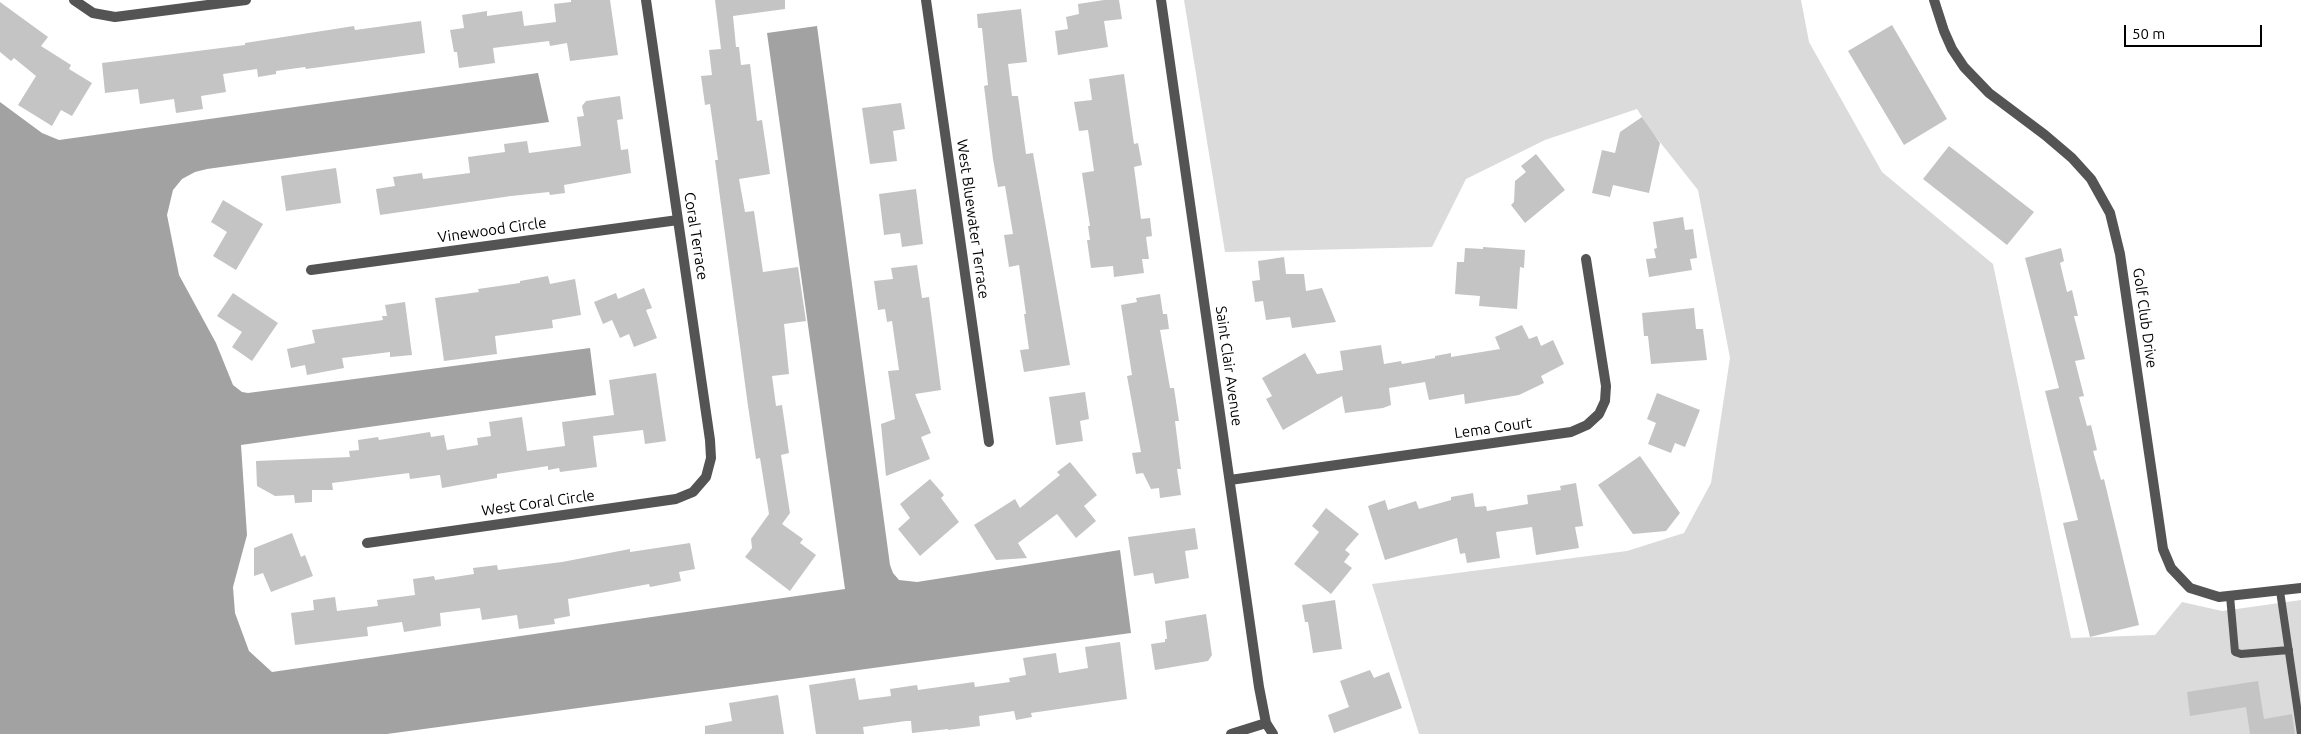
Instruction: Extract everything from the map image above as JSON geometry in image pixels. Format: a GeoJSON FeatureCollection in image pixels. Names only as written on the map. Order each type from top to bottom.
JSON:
{"type":"FeatureCollection","features":[{"type":"Feature","properties":{"kind":"street"},"geometry":{"type":"LineString","coordinates":[[74,0],[94,13],[115,17],[246,0]]}},
{"type":"Feature","properties":{"kind":"street","name":"Coral Terrace"},"geometry":{"type":"LineString","coordinates":[[646,0],[710,440],[711,458],[706,477]]}},
{"type":"Feature","properties":{"kind":"street","name":"West Bluewater Terrace"},"geometry":{"type":"LineString","coordinates":[[926,0],[989,442]]}},
{"type":"Feature","properties":{"kind":"street","name":"Saint Clair Avenue"},"geometry":{"type":"LineString","coordinates":[[1161,0],[1266,723],[1273,734]]}},
{"type":"Feature","properties":{"kind":"street","name":"Golf Club Drive"},"geometry":{"type":"LineString","coordinates":[[1934,0],[1952,49],[1964,67],[1989,93],[2072,158],[2091,179],[2110,212],[2120,254],[2163,548],[2171,568],[2190,588],[2219,597],[2301,588]]}},
{"type":"Feature","properties":{"kind":"street","name":"Vinewood Circle"},"geometry":{"type":"LineString","coordinates":[[311,270],[678,220]]}},
{"type":"Feature","properties":{"kind":"street","name":"Lema Court"},"geometry":{"type":"LineString","coordinates":[[1230,480],[1571,432],[1587,425],[1599,414],[1605,401],[1606,386],[1586,259]]}},
{"type":"Feature","properties":{"kind":"street","name":"West Coral Circle"},"geometry":{"type":"LineString","coordinates":[[367,543],[676,499],[693,492],[706,477]]}},
{"type":"Feature","properties":{"kind":"street"},"geometry":{"type":"LineString","coordinates":[[1230,734],[1266,723]]}},
{"type":"Feature","properties":{"kind":"lane"},"geometry":{"type":"LineString","coordinates":[[2280,591],[2301,734]]}},
{"type":"Feature","properties":{"kind":"lane"},"geometry":{"type":"LineString","coordinates":[[2230,596],[2235,652],[2241,654],[2289,650]]}},
{"type":"Feature","properties":{"kind":"shaded area"},"geometry":{"type":"Polygon","coordinates":[[[1184,0],[1801,0],[1809,42],[1882,172],[1993,264],[2071,638],[2155,635],[2182,602],[2222,611],[2301,600],[2301,734],[1419,734],[1372,584],[1627,551],[1684,533],[1711,483],[1730,358],[1698,190],[1652,132],[1637,109],[1545,140],[1466,179],[1432,247],[1225,252],[1184,0]]]}},
{"type":"Feature","properties":{"kind":"shaded area"},"geometry":{"type":"Polygon","coordinates":[[[817,26],[890,565],[893,573],[899,580],[917,582],[1120,550],[1131,633],[387,734],[0,734],[0,102],[42,133],[59,140],[538,73],[549,122],[207,169],[195,172],[182,179],[173,190],[167,215],[179,275],[216,343],[233,385],[242,392],[248,393],[590,348],[596,395],[241,445],[247,535],[233,587],[235,613],[249,651],[272,672],[845,589],[767,33],[817,26]]]}},
{"type":"Feature","properties":{"kind":"building"},"geometry":{"type":"Polygon","coordinates":[[[571,0],[610,0],[618,55],[570,61],[567,43],[550,46],[549,41],[493,48],[495,63],[459,68],[457,52],[454,52],[450,30],[464,28],[462,15],[487,11],[487,16],[522,11],[524,26],[556,22],[554,4],[571,2],[571,0]]]}},
{"type":"Feature","properties":{"kind":"building"},"geometry":{"type":"Polygon","coordinates":[[[715,0],[785,0],[785,9],[733,16],[736,47],[739,47],[741,65],[750,64],[757,121],[762,120],[770,174],[739,179],[745,212],[754,211],[763,272],[798,267],[806,321],[784,324],[789,374],[772,376],[776,406],[782,405],[789,453],[781,455],[790,513],[782,524],[803,539],[800,543],[816,555],[790,591],[745,557],[752,548],[751,539],[769,514],[760,458],[756,459],[748,406],[715,160],[718,160],[710,104],[705,105],[701,76],[712,75],[709,50],[721,49],[715,0]]]}},
{"type":"Feature","properties":{"kind":"building"},"geometry":{"type":"Polygon","coordinates":[[[1119,0],[1122,19],[1104,21],[1108,47],[1058,55],[1055,31],[1068,29],[1066,17],[1079,14],[1078,4],[1119,0]]]}},
{"type":"Feature","properties":{"kind":"building"},"geometry":{"type":"Polygon","coordinates":[[[0,2],[48,37],[41,46],[71,65],[69,69],[92,83],[72,116],[61,110],[52,126],[18,105],[36,76],[14,58],[11,61],[0,52],[0,2]]]}},
{"type":"Feature","properties":{"kind":"building"},"geometry":{"type":"Polygon","coordinates":[[[1021,9],[1027,62],[1008,64],[1012,96],[1018,96],[1026,154],[1033,153],[1070,365],[1024,372],[1020,350],[1029,349],[1024,314],[1026,314],[1019,265],[1009,267],[1004,235],[1013,234],[1005,186],[998,187],[993,159],[984,86],[988,85],[982,28],[978,28],[977,14],[1021,9]]]}},
{"type":"Feature","properties":{"kind":"building"},"geometry":{"type":"Polygon","coordinates":[[[421,21],[425,53],[306,69],[305,67],[276,71],[276,74],[258,77],[257,69],[223,74],[226,92],[201,96],[203,109],[176,113],[174,99],[140,104],[138,89],[105,93],[102,63],[245,45],[245,43],[354,26],[355,30],[421,21]]]}},
{"type":"Feature","properties":{"kind":"building"},"geometry":{"type":"Polygon","coordinates":[[[1892,25],[1947,119],[1904,145],[1848,51],[1892,25]]]}},
{"type":"Feature","properties":{"kind":"building"},"geometry":{"type":"Polygon","coordinates":[[[1124,74],[1134,144],[1138,143],[1142,165],[1134,167],[1141,219],[1150,218],[1152,236],[1146,237],[1149,259],[1142,259],[1144,273],[1114,277],[1113,266],[1091,268],[1087,240],[1090,240],[1088,226],[1090,226],[1082,173],[1094,171],[1088,130],[1079,131],[1074,102],[1092,100],[1089,79],[1124,74]]]}},
{"type":"Feature","properties":{"kind":"building"},"geometry":{"type":"Polygon","coordinates":[[[620,96],[623,119],[617,120],[621,150],[628,149],[631,173],[564,185],[565,193],[550,195],[549,192],[511,196],[380,215],[376,189],[395,186],[393,177],[422,173],[423,179],[470,173],[468,157],[505,152],[504,144],[527,141],[529,153],[581,146],[577,117],[584,116],[582,106],[586,101],[620,96]]]}},
{"type":"Feature","properties":{"kind":"building"},"geometry":{"type":"Polygon","coordinates":[[[901,103],[905,129],[893,131],[897,161],[870,164],[862,108],[901,103]]]}},
{"type":"Feature","properties":{"kind":"building"},"geometry":{"type":"Polygon","coordinates":[[[1642,117],[1660,143],[1649,193],[1613,185],[1610,197],[1592,193],[1602,150],[1615,153],[1620,132],[1642,117]]]}},
{"type":"Feature","properties":{"kind":"building"},"geometry":{"type":"Polygon","coordinates":[[[1949,146],[2034,212],[2007,245],[1923,179],[1949,146]]]}},
{"type":"Feature","properties":{"kind":"building"},"geometry":{"type":"Polygon","coordinates":[[[1536,154],[1565,190],[1525,223],[1511,205],[1514,202],[1515,181],[1526,172],[1521,166],[1536,154]]]}},
{"type":"Feature","properties":{"kind":"building"},"geometry":{"type":"Polygon","coordinates":[[[336,168],[341,203],[286,211],[281,176],[336,168]]]}},
{"type":"Feature","properties":{"kind":"building"},"geometry":{"type":"Polygon","coordinates":[[[916,189],[923,244],[902,247],[900,233],[884,235],[879,194],[916,189]]]}},
{"type":"Feature","properties":{"kind":"building"},"geometry":{"type":"Polygon","coordinates":[[[223,200],[263,224],[236,270],[213,256],[227,232],[211,222],[223,200]]]}},
{"type":"Feature","properties":{"kind":"building"},"geometry":{"type":"Polygon","coordinates":[[[1683,217],[1685,230],[1693,229],[1697,258],[1690,259],[1692,270],[1649,277],[1646,259],[1656,258],[1654,249],[1657,248],[1653,222],[1683,217]]]}},
{"type":"Feature","properties":{"kind":"building"},"geometry":{"type":"Polygon","coordinates":[[[1483,247],[1525,250],[1524,268],[1520,267],[1517,309],[1479,306],[1480,296],[1455,294],[1457,262],[1464,262],[1465,248],[1483,249],[1483,247]]]}},
{"type":"Feature","properties":{"kind":"building"},"geometry":{"type":"Polygon","coordinates":[[[2061,248],[2064,261],[2060,263],[2067,292],[2072,290],[2078,316],[2074,316],[2085,359],[2075,361],[2084,396],[2079,397],[2087,426],[2091,425],[2097,450],[2093,451],[2101,480],[2104,479],[2139,625],[2090,637],[2063,523],[2078,520],[2045,391],[2059,388],[2025,258],[2061,248]]]}},
{"type":"Feature","properties":{"kind":"building"},"geometry":{"type":"Polygon","coordinates":[[[1284,257],[1286,274],[1304,274],[1306,291],[1322,288],[1336,322],[1292,328],[1290,317],[1266,320],[1263,301],[1255,302],[1252,281],[1260,280],[1258,261],[1284,257]]]}},
{"type":"Feature","properties":{"kind":"building"},"geometry":{"type":"Polygon","coordinates":[[[917,265],[922,298],[929,297],[941,390],[915,394],[931,433],[921,437],[930,459],[886,476],[881,424],[895,419],[888,371],[899,370],[892,321],[887,322],[885,309],[878,310],[874,281],[893,279],[891,268],[917,265]]]}},
{"type":"Feature","properties":{"kind":"building"},"geometry":{"type":"Polygon","coordinates":[[[548,276],[550,284],[575,279],[581,315],[552,320],[553,328],[495,336],[497,354],[444,361],[435,298],[479,292],[478,289],[520,283],[520,281],[548,276]]]}},
{"type":"Feature","properties":{"kind":"building"},"geometry":{"type":"Polygon","coordinates":[[[644,288],[652,308],[646,310],[657,338],[634,347],[629,334],[620,338],[612,320],[603,324],[594,302],[616,293],[618,299],[644,288]]]}},
{"type":"Feature","properties":{"kind":"building"},"geometry":{"type":"Polygon","coordinates":[[[233,293],[278,323],[252,361],[232,347],[242,332],[217,316],[233,293]]]}},
{"type":"Feature","properties":{"kind":"building"},"geometry":{"type":"Polygon","coordinates":[[[1160,294],[1163,314],[1167,314],[1169,329],[1160,330],[1170,388],[1174,388],[1179,421],[1175,421],[1181,469],[1177,469],[1181,495],[1160,498],[1159,488],[1151,489],[1143,473],[1136,474],[1132,453],[1141,452],[1127,376],[1132,375],[1121,305],[1137,302],[1136,298],[1160,294]]]}},
{"type":"Feature","properties":{"kind":"building"},"geometry":{"type":"Polygon","coordinates":[[[405,302],[412,355],[390,357],[390,352],[342,358],[344,368],[307,375],[305,365],[291,368],[287,349],[315,343],[312,330],[383,320],[382,316],[387,316],[385,305],[405,302]]]}},
{"type":"Feature","properties":{"kind":"building"},"geometry":{"type":"Polygon","coordinates":[[[1694,308],[1696,329],[1703,329],[1707,360],[1651,364],[1648,336],[1644,336],[1642,313],[1694,308]]]}},
{"type":"Feature","properties":{"kind":"building"},"geometry":{"type":"Polygon","coordinates":[[[1522,325],[1529,339],[1537,336],[1541,346],[1553,340],[1564,364],[1541,376],[1544,383],[1519,395],[1465,404],[1464,394],[1429,400],[1425,382],[1389,388],[1391,405],[1383,408],[1345,413],[1342,396],[1283,430],[1266,399],[1272,396],[1262,378],[1305,353],[1317,374],[1343,370],[1340,351],[1381,345],[1384,364],[1401,361],[1402,364],[1451,353],[1451,357],[1500,349],[1495,337],[1522,325]]]}},
{"type":"Feature","properties":{"kind":"building"},"geometry":{"type":"Polygon","coordinates":[[[656,373],[666,441],[645,444],[643,430],[593,436],[597,467],[560,472],[559,468],[548,470],[548,466],[497,474],[497,478],[442,488],[440,475],[410,479],[409,473],[332,483],[333,490],[312,490],[312,502],[295,503],[294,495],[275,496],[257,486],[256,461],[350,457],[349,451],[359,450],[358,440],[378,437],[379,440],[430,432],[431,437],[444,435],[447,450],[478,445],[477,438],[491,436],[489,422],[522,417],[527,451],[565,446],[562,422],[614,415],[609,380],[656,373]]]}},
{"type":"Feature","properties":{"kind":"building"},"geometry":{"type":"Polygon","coordinates":[[[1085,392],[1089,419],[1080,421],[1083,441],[1056,445],[1049,397],[1085,392]]]}},
{"type":"Feature","properties":{"kind":"building"},"geometry":{"type":"Polygon","coordinates":[[[1657,393],[1700,410],[1685,447],[1675,443],[1671,453],[1648,444],[1656,423],[1647,419],[1657,393]]]}},
{"type":"Feature","properties":{"kind":"building"},"geometry":{"type":"Polygon","coordinates":[[[1640,456],[1680,513],[1666,531],[1633,534],[1598,485],[1640,456]]]}},
{"type":"Feature","properties":{"kind":"building"},"geometry":{"type":"Polygon","coordinates":[[[1070,462],[1097,495],[1084,506],[1096,521],[1076,538],[1057,514],[1018,543],[1027,558],[996,560],[974,525],[1015,499],[1020,508],[1060,475],[1057,472],[1070,462]]]}},
{"type":"Feature","properties":{"kind":"building"},"geometry":{"type":"Polygon","coordinates":[[[930,479],[944,495],[941,498],[959,522],[920,556],[898,529],[910,518],[900,504],[930,479]]]}},
{"type":"Feature","properties":{"kind":"building"},"geometry":{"type":"Polygon","coordinates":[[[1576,483],[1583,526],[1575,527],[1579,548],[1536,555],[1532,527],[1496,532],[1500,558],[1467,563],[1465,553],[1460,554],[1457,538],[1385,560],[1368,506],[1385,500],[1388,510],[1416,501],[1419,509],[1451,500],[1451,497],[1473,493],[1475,507],[1486,506],[1487,511],[1528,504],[1527,495],[1561,490],[1560,486],[1576,483]]]}},
{"type":"Feature","properties":{"kind":"building"},"geometry":{"type":"Polygon","coordinates":[[[1326,508],[1359,534],[1345,550],[1350,554],[1344,562],[1352,568],[1331,594],[1294,564],[1319,532],[1312,526],[1326,508]]]}},
{"type":"Feature","properties":{"kind":"building"},"geometry":{"type":"Polygon","coordinates":[[[1195,528],[1198,549],[1185,551],[1189,578],[1155,584],[1153,573],[1134,576],[1128,537],[1195,528]]]}},
{"type":"Feature","properties":{"kind":"building"},"geometry":{"type":"Polygon","coordinates":[[[292,533],[301,557],[305,555],[313,576],[271,592],[263,573],[254,576],[254,548],[292,533]]]}},
{"type":"Feature","properties":{"kind":"building"},"geometry":{"type":"Polygon","coordinates":[[[690,543],[695,569],[679,572],[681,581],[650,587],[649,584],[568,599],[570,616],[554,619],[555,624],[519,629],[517,615],[482,620],[480,608],[440,613],[441,626],[404,632],[402,622],[367,627],[368,636],[295,645],[291,613],[314,610],[313,600],[335,597],[337,611],[378,606],[377,600],[415,595],[413,579],[434,576],[435,580],[474,574],[473,568],[497,565],[498,570],[562,562],[630,549],[630,552],[690,543]]]}},
{"type":"Feature","properties":{"kind":"building"},"geometry":{"type":"Polygon","coordinates":[[[1335,600],[1342,649],[1313,653],[1308,622],[1305,622],[1302,605],[1335,600]]]}},
{"type":"Feature","properties":{"kind":"building"},"geometry":{"type":"Polygon","coordinates":[[[1206,614],[1212,655],[1208,661],[1155,670],[1151,644],[1165,642],[1165,639],[1167,639],[1165,621],[1206,614]]]}},
{"type":"Feature","properties":{"kind":"building"},"geometry":{"type":"Polygon","coordinates":[[[1120,642],[1127,699],[1031,713],[1032,717],[1016,720],[1014,711],[979,716],[980,726],[948,730],[912,733],[911,721],[906,721],[863,727],[864,734],[816,734],[809,685],[855,678],[859,700],[891,696],[890,689],[917,685],[918,690],[974,682],[975,687],[1010,682],[1009,678],[1026,675],[1023,658],[1056,653],[1059,673],[1088,668],[1085,647],[1120,642]]]}},
{"type":"Feature","properties":{"kind":"building"},"geometry":{"type":"Polygon","coordinates":[[[1370,670],[1374,678],[1389,672],[1402,708],[1334,733],[1328,715],[1349,707],[1340,681],[1370,670]]]}},
{"type":"Feature","properties":{"kind":"building"},"geometry":{"type":"Polygon","coordinates":[[[2258,681],[2264,719],[2292,714],[2295,734],[2250,734],[2246,707],[2190,716],[2187,692],[2258,681]]]}},
{"type":"Feature","properties":{"kind":"building"},"geometry":{"type":"Polygon","coordinates":[[[778,695],[784,734],[705,734],[705,726],[732,721],[729,703],[778,695]]]}}]}
